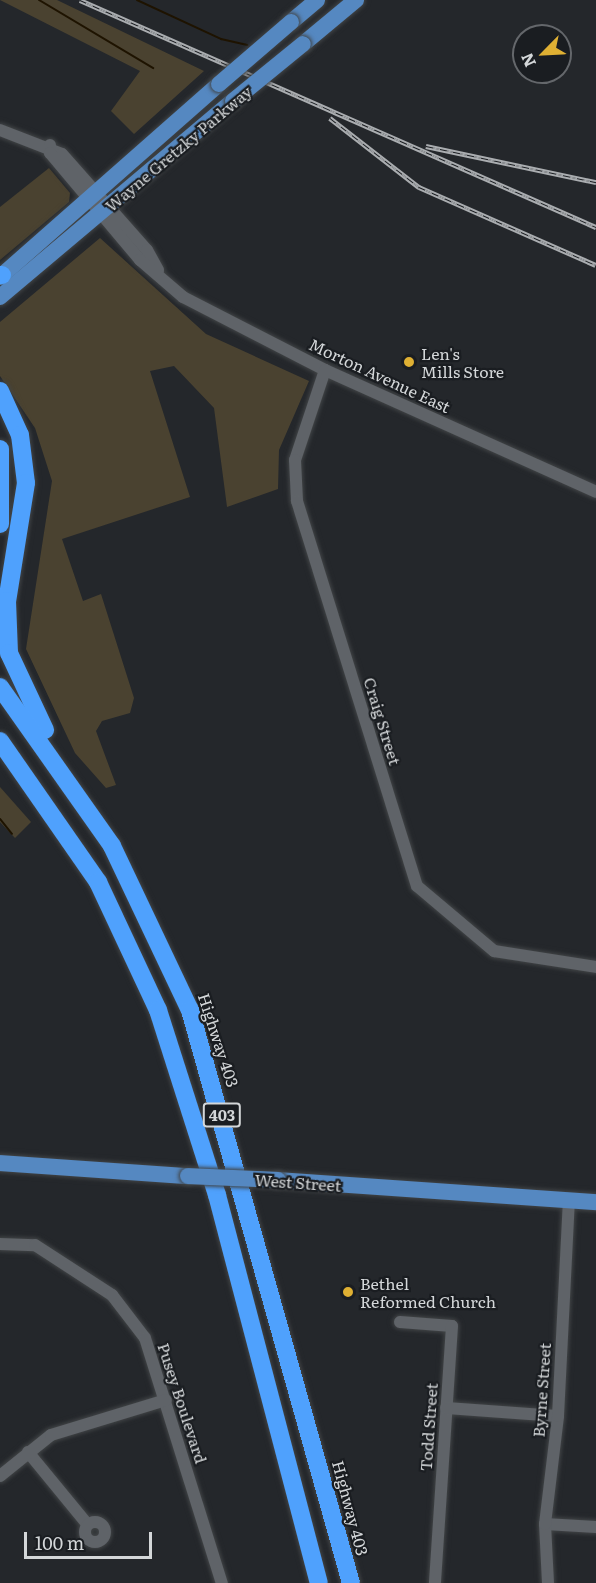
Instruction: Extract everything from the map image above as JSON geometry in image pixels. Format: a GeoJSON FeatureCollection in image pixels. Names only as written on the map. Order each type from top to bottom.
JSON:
{"type":"FeatureCollection","features":[{"type":"Feature","properties":{"kind":"highway"},"geometry":{"type":"LineString","coordinates":[[0,391],[20,435],[26,483],[7,601],[9,653],[71,782]]}},
{"type":"Feature","properties":{"kind":"highway"},"geometry":{"type":"LineString","coordinates":[[0,449],[0,524]]}},
{"type":"Feature","properties":{"kind":"highway","name":"Highway 403"},"geometry":{"type":"LineString","coordinates":[[0,687],[71,782],[146,909],[190,1010],[351,1583]]}},
{"type":"Feature","properties":{"kind":"highway","name":"403"},"geometry":{"type":"LineString","coordinates":[[0,741],[28,776],[98,882],[162,1021],[214,1185],[319,1583]]}},
{"type":"Feature","properties":{"kind":"highway"},"geometry":{"type":"LineString","coordinates":[[0,751],[28,776]]}},
{"type":"Feature","properties":{"kind":"main road","name":"Wayne Gretzky Parkway"},"geometry":{"type":"LineString","coordinates":[[1,276],[92,194],[317,0]]}},
{"type":"Feature","properties":{"kind":"main road","name":"Wayne Gretzky Parkway"},"geometry":{"type":"LineString","coordinates":[[0,297],[356,0]]}},
{"type":"Feature","properties":{"kind":"main road","name":"West Street"},"geometry":{"type":"LineString","coordinates":[[0,1163],[596,1202]]}},
{"type":"Feature","properties":{"kind":"street","name":"Morton Avenue East"},"geometry":{"type":"LineString","coordinates":[[0,130],[50,145],[50,153],[105,209],[140,260],[160,273],[183,297],[325,369],[596,492]]}},
{"type":"Feature","properties":{"kind":"street","name":"Craig Street"},"geometry":{"type":"LineString","coordinates":[[325,369],[295,460],[297,501],[417,886],[494,951],[596,968]]}},
{"type":"Feature","properties":{"kind":"street","name":"Byrne Street"},"geometry":{"type":"LineString","coordinates":[[548,1583],[545,1524],[558,1416],[568,1200]]}},
{"type":"Feature","properties":{"kind":"street","name":"Pusey Boulevard"},"geometry":{"type":"LineString","coordinates":[[0,1244],[35,1245],[112,1295],[145,1338],[222,1583]]}},
{"type":"Feature","properties":{"kind":"street","name":"Todd Street"},"geometry":{"type":"LineString","coordinates":[[400,1322],[452,1326],[435,1583]]}},
{"type":"Feature","properties":{"kind":"street"},"geometry":{"type":"LineString","coordinates":[[0,1476],[51,1435],[166,1400]]}},
{"type":"Feature","properties":{"kind":"street"},"geometry":{"type":"LineString","coordinates":[[446,1408],[558,1416]]}},
{"type":"Feature","properties":{"kind":"street"},"geometry":{"type":"LineString","coordinates":[[28,1452],[88,1525]]}},
{"type":"Feature","properties":{"kind":"street"},"geometry":{"type":"LineString","coordinates":[[545,1524],[596,1527]]}},
{"type":"Feature","properties":{"kind":"shaded area"},"geometry":{"type":"Polygon","coordinates":[[[0,0],[57,0],[204,71],[134,134],[111,111],[140,71],[0,0]]]}},
{"type":"Feature","properties":{"kind":"shaded area"},"geometry":{"type":"Polygon","coordinates":[[[49,168],[70,193],[69,202],[0,260],[0,207],[49,168]]]}},
{"type":"Feature","properties":{"kind":"shaded area"},"geometry":{"type":"Polygon","coordinates":[[[100,238],[206,334],[309,381],[279,450],[278,489],[227,507],[214,408],[174,366],[150,371],[190,497],[62,539],[83,601],[101,594],[134,698],[130,713],[102,721],[96,731],[116,785],[106,788],[75,753],[26,649],[52,481],[35,428],[0,376],[0,322],[100,238]]]}},
{"type":"Feature","properties":{"kind":"shaded area"},"geometry":{"type":"Polygon","coordinates":[[[0,787],[31,822],[15,838],[0,822],[0,787]]]}},
{"type":"Feature","properties":{"kind":"waterway"},"geometry":{"type":"LineString","coordinates":[[39,0],[153,68]]}},
{"type":"Feature","properties":{"kind":"waterway"},"geometry":{"type":"LineString","coordinates":[[137,0],[221,39],[247,45]]}},
{"type":"Feature","properties":{"kind":"waterway"},"geometry":{"type":"LineString","coordinates":[[0,819],[12,834]]}},
{"type":"Feature","properties":{"kind":"railway"},"geometry":{"type":"LineString","coordinates":[[80,0],[596,227]]}},
{"type":"Feature","properties":{"kind":"railway"},"geometry":{"type":"LineString","coordinates":[[330,118],[419,187],[596,265]]}},
{"type":"Feature","properties":{"kind":"railway"},"geometry":{"type":"LineString","coordinates":[[426,146],[596,182]]}},
{"type":"Feature","properties":{"kind":"place","name":"Len's Mills Store"},"geometry":{"type":"Point","coordinates":[409,362]}},
{"type":"Feature","properties":{"kind":"place","name":"Bethel Reformed Church"},"geometry":{"type":"Point","coordinates":[348,1292]}}]}
